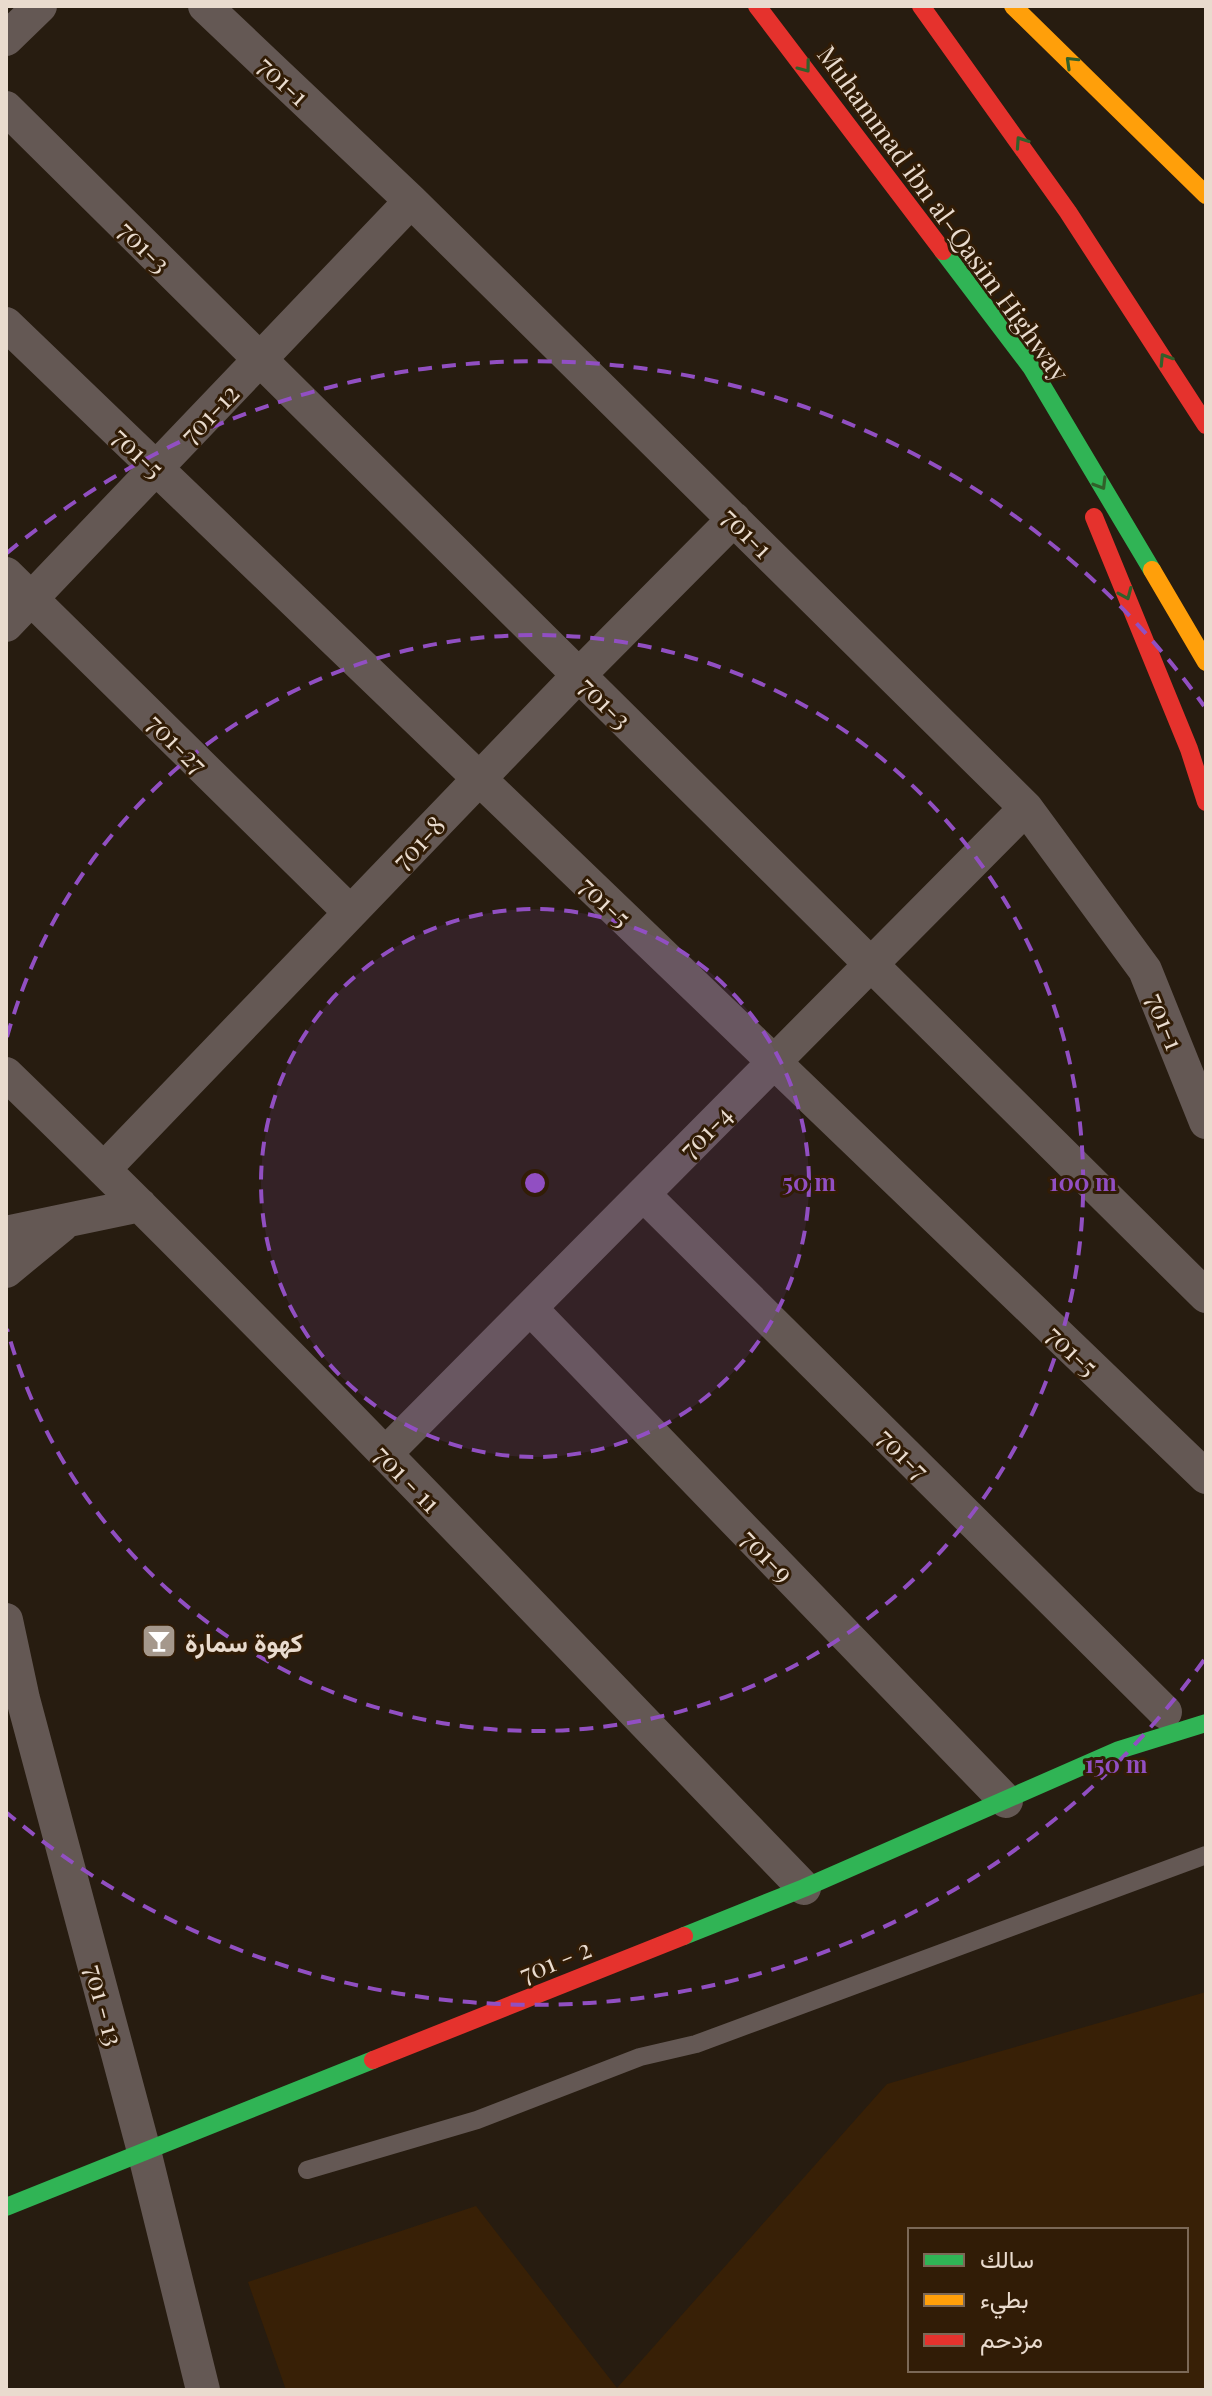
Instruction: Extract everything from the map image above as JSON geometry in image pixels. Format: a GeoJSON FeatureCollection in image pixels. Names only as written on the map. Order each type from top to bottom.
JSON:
{"type":"FeatureCollection","features":[{"type":"Feature","properties":{"kind":"main road","name":"Muhammad ibn al-Qasim Highway"},"geometry":{"type":"LineString","coordinates":[[757,6],[1031,367],[1206,662]]}},
{"type":"Feature","properties":{"kind":"main road"},"geometry":{"type":"LineString","coordinates":[[921,6],[1004,117],[1157,345],[1206,425]]}},
{"type":"Feature","properties":{"kind":"main road"},"geometry":{"type":"LineString","coordinates":[[1013,6],[1206,195]]}},
{"type":"Feature","properties":{"kind":"main road"},"geometry":{"type":"LineString","coordinates":[[1106,95],[1179,193]]}},
{"type":"Feature","properties":{"kind":"main road"},"geometry":{"type":"LineString","coordinates":[[1031,367],[1189,749],[1206,802]]}},
{"type":"Feature","properties":{"kind":"main road"},"geometry":{"type":"LineString","coordinates":[[1119,1750],[1138,1729],[1172,1709]]}},
{"type":"Feature","properties":{"kind":"main road"},"geometry":{"type":"LineString","coordinates":[[1119,1750],[1206,1723]]}},
{"type":"Feature","properties":{"kind":"main road","name":"701 - 2"},"geometry":{"type":"LineString","coordinates":[[6,2207],[804,1888],[1119,1750]]}},
{"type":"Feature","properties":{"kind":"street"},"geometry":{"type":"LineString","coordinates":[[6,39],[40,6]]}},
{"type":"Feature","properties":{"kind":"street","name":"701-1"},"geometry":{"type":"LineString","coordinates":[[205,6],[411,201],[1026,808],[1145,970],[1206,1122]]}},
{"type":"Feature","properties":{"kind":"street","name":"701-3"},"geometry":{"type":"LineString","coordinates":[[6,108],[1206,1296]]}},
{"type":"Feature","properties":{"kind":"street","name":"701-12"},"geometry":{"type":"LineString","coordinates":[[6,625],[411,201]]}},
{"type":"Feature","properties":{"kind":"street","name":"701-5"},"geometry":{"type":"LineString","coordinates":[[6,324],[1206,1477]]}},
{"type":"Feature","properties":{"kind":"street","name":"701-8"},"geometry":{"type":"LineString","coordinates":[[104,1169],[579,675],[734,519]]}},
{"type":"Feature","properties":{"kind":"street","name":"701-27"},"geometry":{"type":"LineString","coordinates":[[6,574],[350,912]]}},
{"type":"Feature","properties":{"kind":"street","name":"701-4"},"geometry":{"type":"LineString","coordinates":[[385,1454],[1026,808]]}},
{"type":"Feature","properties":{"kind":"street","name":"701 - 11"},"geometry":{"type":"LineString","coordinates":[[6,1074],[385,1454],[804,1888]]}},
{"type":"Feature","properties":{"kind":"street","name":"701-7"},"geometry":{"type":"LineString","coordinates":[[643,1194],[1172,1709]]}},
{"type":"Feature","properties":{"kind":"street"},"geometry":{"type":"LineString","coordinates":[[6,1233],[140,1205]]}},
{"type":"Feature","properties":{"kind":"street"},"geometry":{"type":"LineString","coordinates":[[6,1271],[69,1220]]}},
{"type":"Feature","properties":{"kind":"street","name":"701-9"},"geometry":{"type":"LineString","coordinates":[[530,1308],[1006,1801]]}},
{"type":"Feature","properties":{"kind":"street","name":"701 - 13"},"geometry":{"type":"LineString","coordinates":[[6,1620],[15,1701],[144,2151],[203,2390]]}},
{"type":"Feature","properties":{"kind":"lane"},"geometry":{"type":"LineString","coordinates":[[307,2170],[477,2120],[640,2057],[696,2044],[1206,1855]]}},
{"type":"Feature","properties":{"kind":"shaded area"},"geometry":{"type":"Polygon","coordinates":[[[1206,1992],[1206,2390],[286,2390],[248,2282],[476,2206],[617,2388],[887,2084],[1206,1992]]]}},
{"type":"Feature","properties":{"kind":"traffic: fast"},"geometry":{"type":"LineString","coordinates":[[943,251],[1031,367],[1152,570]]}},
{"type":"Feature","properties":{"kind":"traffic: fast"},"geometry":{"type":"LineString","coordinates":[[684,1936],[804,1888],[1119,1750],[1206,1723]]}},
{"type":"Feature","properties":{"kind":"traffic: fast"},"geometry":{"type":"LineString","coordinates":[[6,2207],[373,2060]]}},
{"type":"Feature","properties":{"kind":"traffic: slow"},"geometry":{"type":"LineString","coordinates":[[1013,6],[1206,195]]}},
{"type":"Feature","properties":{"kind":"traffic: slow"},"geometry":{"type":"LineString","coordinates":[[1152,570],[1206,662]]}},
{"type":"Feature","properties":{"kind":"traffic: jam"},"geometry":{"type":"LineString","coordinates":[[757,6],[943,251]]}},
{"type":"Feature","properties":{"kind":"traffic: jam"},"geometry":{"type":"LineString","coordinates":[[921,6],[1068,212],[1206,425]]}},
{"type":"Feature","properties":{"kind":"traffic: jam"},"geometry":{"type":"LineString","coordinates":[[1094,517],[1189,749],[1206,802]]}},
{"type":"Feature","properties":{"kind":"traffic: jam"},"geometry":{"type":"LineString","coordinates":[[373,2060],[684,1936]]}},
{"type":"Feature","properties":{"kind":"place","name":"كهوة سمارة"},"geometry":{"type":"Point","coordinates":[159,1641]}}]}
